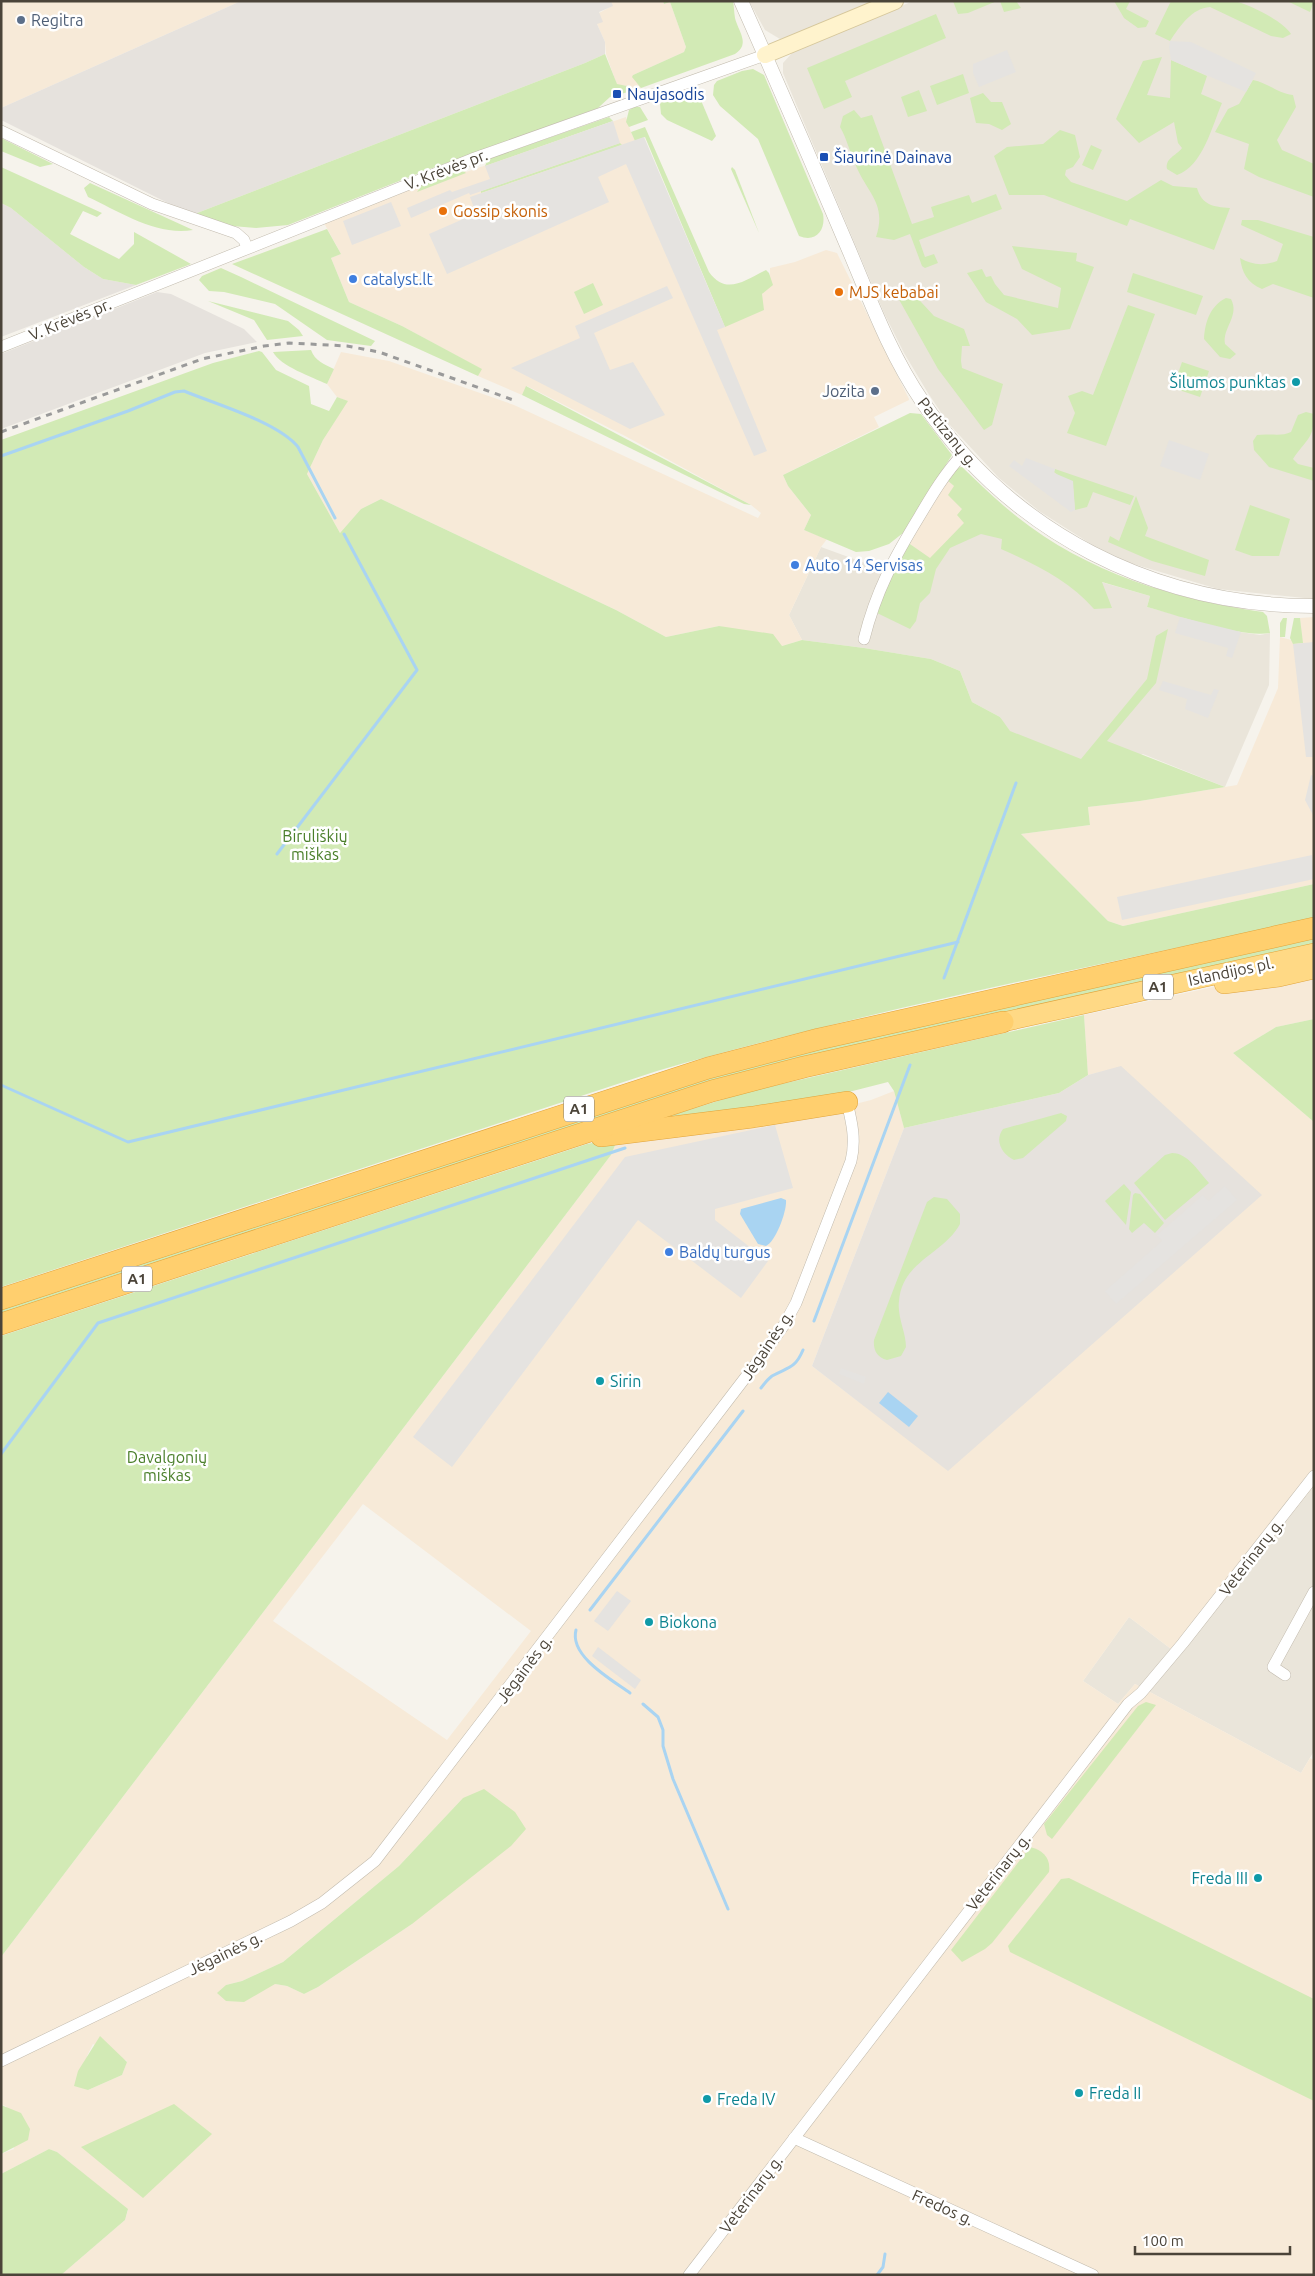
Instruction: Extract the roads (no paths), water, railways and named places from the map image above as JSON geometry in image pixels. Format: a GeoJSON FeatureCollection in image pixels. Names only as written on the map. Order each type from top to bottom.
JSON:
{"type":"FeatureCollection","features":[{"type":"Feature","properties":{"kind":"highway","name":"Islandijos pl."},"geometry":{"type":"LineString","coordinates":[[1,1299],[708,1068],[819,1039],[1314,928]]}},
{"type":"Feature","properties":{"kind":"highway","name":"Islandijos pl."},"geometry":{"type":"LineString","coordinates":[[1003,1022],[1314,953]]}},
{"type":"Feature","properties":{"kind":"highway"},"geometry":{"type":"LineString","coordinates":[[1107,998],[1279,977],[1314,969]]}},
{"type":"Feature","properties":{"kind":"highway","name":"A1"},"geometry":{"type":"LineString","coordinates":[[1,1324],[712,1091],[1003,1022]]}},
{"type":"Feature","properties":{"kind":"highway"},"geometry":{"type":"LineString","coordinates":[[551,1143],[753,1117],[847,1102]]}},
{"type":"Feature","properties":{"kind":"main road","name":"V. Krėvės pr."},"geometry":{"type":"LineString","coordinates":[[765,55],[895,1]]}},
{"type":"Feature","properties":{"kind":"street","name":"Partizanų g."},"geometry":{"type":"LineString","coordinates":[[742,1],[887,339],[921,400],[963,454],[986,477],[1025,510],[1098,558],[1156,581],[1208,596],[1270,605],[1314,606]]}},
{"type":"Feature","properties":{"kind":"street","name":"V. Krėvės pr."},"geometry":{"type":"LineString","coordinates":[[1,347],[472,159],[765,55]]}},
{"type":"Feature","properties":{"kind":"street"},"geometry":{"type":"LineString","coordinates":[[1,131],[152,204],[236,233],[244,240],[248,248]]}},
{"type":"Feature","properties":{"kind":"street"},"geometry":{"type":"LineString","coordinates":[[864,638],[870,615],[890,565],[940,483],[963,454]]}},
{"type":"Feature","properties":{"kind":"street","name":"Jėgainės g."},"geometry":{"type":"LineString","coordinates":[[1,2061],[290,1921],[322,1903],[374,1860],[605,1563],[784,1325],[807,1277],[851,1161],[854,1133],[847,1102]]}},
{"type":"Feature","properties":{"kind":"street","name":"Veterinarų g."},"geometry":{"type":"LineString","coordinates":[[689,2275],[1128,1704],[1141,1693],[1183,1643],[1314,1476]]}},
{"type":"Feature","properties":{"kind":"street"},"geometry":{"type":"LineString","coordinates":[[1285,1674],[1273,1667],[1314,1592]]}},
{"type":"Feature","properties":{"kind":"street","name":"Fredos g."},"geometry":{"type":"LineString","coordinates":[[794,2138],[1093,2275]]}},
{"type":"Feature","properties":{"kind":"water"},"geometry":{"type":"Polygon","coordinates":[[[781,1198],[786,1200],[786,1205],[777,1232],[766,1246],[758,1244],[740,1214],[741,1209],[781,1198]]]}},
{"type":"Feature","properties":{"kind":"water"},"geometry":{"type":"Polygon","coordinates":[[[888,1392],[918,1416],[909,1427],[879,1403],[888,1392]]]}},
{"type":"Feature","properties":{"kind":"waterway"},"geometry":{"type":"LineString","coordinates":[[1,456],[128,411],[175,392],[184,391],[261,422],[289,438],[298,447],[335,518]]}},
{"type":"Feature","properties":{"kind":"waterway"},"geometry":{"type":"LineString","coordinates":[[277,854],[417,670],[344,534]]}},
{"type":"Feature","properties":{"kind":"waterway"},"geometry":{"type":"LineString","coordinates":[[944,978],[1016,783]]}},
{"type":"Feature","properties":{"kind":"waterway"},"geometry":{"type":"LineString","coordinates":[[1,1085],[128,1142],[958,942]]}},
{"type":"Feature","properties":{"kind":"waterway"},"geometry":{"type":"LineString","coordinates":[[814,1321],[910,1065]]}},
{"type":"Feature","properties":{"kind":"waterway"},"geometry":{"type":"LineString","coordinates":[[1,1454],[98,1323],[625,1148]]}},
{"type":"Feature","properties":{"kind":"waterway"},"geometry":{"type":"LineString","coordinates":[[761,1388],[772,1376],[794,1364],[803,1350]]}},
{"type":"Feature","properties":{"kind":"waterway"},"geometry":{"type":"LineString","coordinates":[[590,1610],[743,1411]]}},
{"type":"Feature","properties":{"kind":"waterway"},"geometry":{"type":"LineString","coordinates":[[576,1630],[576,1640],[585,1658],[603,1674],[630,1693]]}},
{"type":"Feature","properties":{"kind":"waterway"},"geometry":{"type":"LineString","coordinates":[[643,1704],[658,1717],[663,1730],[663,1746],[673,1779],[728,1909]]}},
{"type":"Feature","properties":{"kind":"waterway"},"geometry":{"type":"LineString","coordinates":[[877,2275],[883,2267],[885,2254]]}},
{"type":"Feature","properties":{"kind":"railway"},"geometry":{"type":"LineString","coordinates":[[1,432],[202,359],[264,346],[289,343],[347,346],[379,352],[516,401]]}},
{"type":"Feature","properties":{"kind":"place","name":"Regitra"},"geometry":{"type":"Point","coordinates":[21,20]}},
{"type":"Feature","properties":{"kind":"place","name":"Naujasodis"},"geometry":{"type":"Point","coordinates":[617,94]}},
{"type":"Feature","properties":{"kind":"place","name":"Šiaurinė Dainava"},"geometry":{"type":"Point","coordinates":[824,157]}},
{"type":"Feature","properties":{"kind":"place","name":"Gossip skonis"},"geometry":{"type":"Point","coordinates":[443,211]}},
{"type":"Feature","properties":{"kind":"place","name":"catalyst.lt"},"geometry":{"type":"Point","coordinates":[353,279]}},
{"type":"Feature","properties":{"kind":"place","name":"MJS kebabai"},"geometry":{"type":"Point","coordinates":[839,292]}},
{"type":"Feature","properties":{"kind":"place","name":"Šilumos punktas"},"geometry":{"type":"Point","coordinates":[1296,382]}},
{"type":"Feature","properties":{"kind":"place","name":"Jozita"},"geometry":{"type":"Point","coordinates":[875,391]}},
{"type":"Feature","properties":{"kind":"place","name":"Auto 14 Servisas"},"geometry":{"type":"Point","coordinates":[795,565]}},
{"type":"Feature","properties":{"kind":"place","name":"Baldų turgus"},"geometry":{"type":"Point","coordinates":[669,1252]}},
{"type":"Feature","properties":{"kind":"place","name":"Sirin"},"geometry":{"type":"Point","coordinates":[600,1381]}},
{"type":"Feature","properties":{"kind":"place","name":"Biokona"},"geometry":{"type":"Point","coordinates":[649,1622]}},
{"type":"Feature","properties":{"kind":"place","name":"Freda III"},"geometry":{"type":"Point","coordinates":[1258,1878]}},
{"type":"Feature","properties":{"kind":"place","name":"Freda II"},"geometry":{"type":"Point","coordinates":[1079,2093]}},
{"type":"Feature","properties":{"kind":"place","name":"Freda IV"},"geometry":{"type":"Point","coordinates":[707,2099]}},
{"type":"Feature","properties":{"kind":"park label","name":"Biruliškių miškas"},"geometry":{"type":"Point","coordinates":[315,845]}},
{"type":"Feature","properties":{"kind":"park label","name":"Davalgonių miškas"},"geometry":{"type":"Point","coordinates":[167,1466]}}]}
